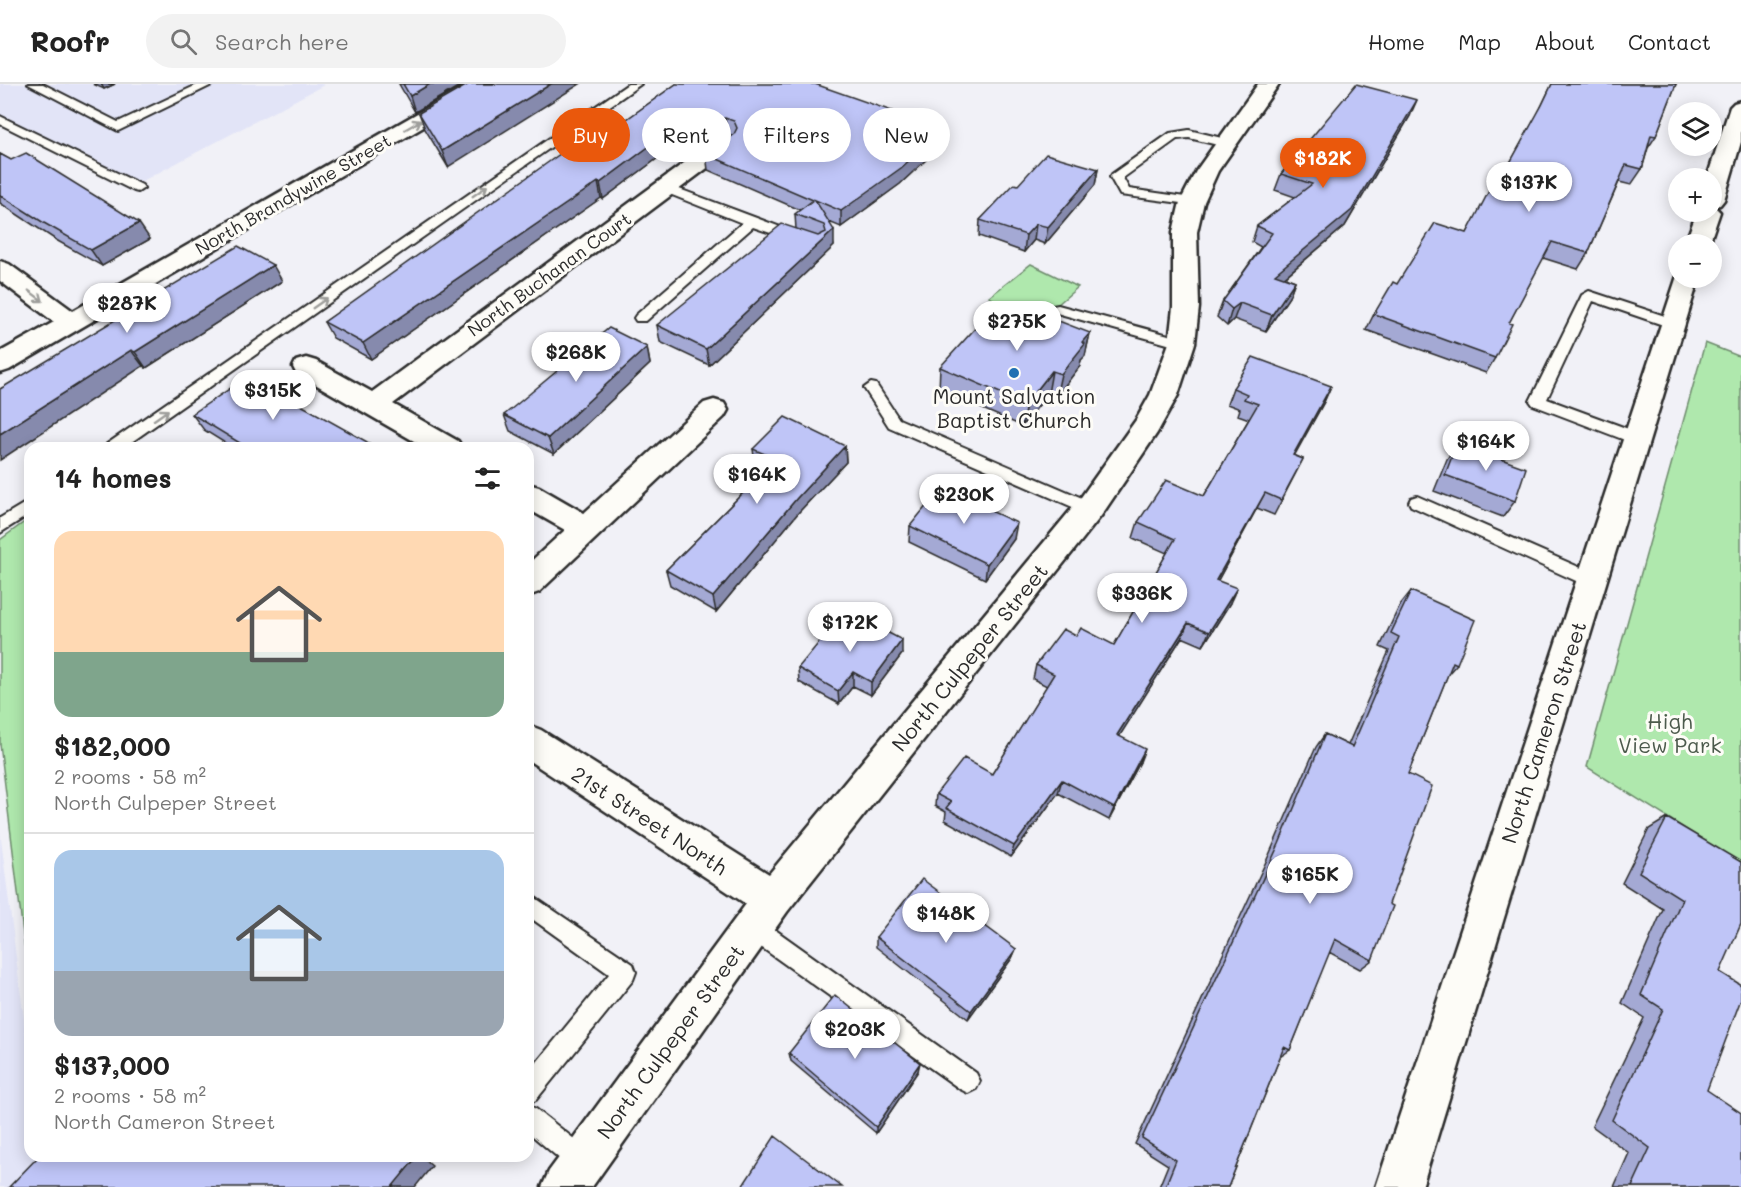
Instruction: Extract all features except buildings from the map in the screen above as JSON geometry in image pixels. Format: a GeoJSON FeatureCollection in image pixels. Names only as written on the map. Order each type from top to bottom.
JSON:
{"type":"FeatureCollection","features":[{"type":"Feature","properties":{"kind":"street","name":"North Brandywine Street"},"geometry":{"type":"LineString","coordinates":[[0,364],[483,84]]}},
{"type":"Feature","properties":{"kind":"street","name":"North Culpeper Street"},"geometry":{"type":"LineString","coordinates":[[574,1174],[762,913],[1090,508],[1147,426],[1164,395],[1182,343],[1186,307],[1185,232],[1192,202],[1207,171],[1269,84]]}},
{"type":"Feature","properties":{"kind":"street"},"geometry":{"type":"LineString","coordinates":[[1722,168],[1741,107]]}},
{"type":"Feature","properties":{"kind":"street","name":"North Buchanan Court"},"geometry":{"type":"LineString","coordinates":[[373,405],[701,162]]}},
{"type":"Feature","properties":{"kind":"street"},"geometry":{"type":"LineString","coordinates":[[0,269],[71,322]]}},
{"type":"Feature","properties":{"kind":"street","name":"North Cameron Street"},"geometry":{"type":"LineString","coordinates":[[1399,1187],[1684,288]]}},
{"type":"Feature","properties":{"kind":"street"},"geometry":{"type":"LineString","coordinates":[[306,367],[438,442]]}},
{"type":"Feature","properties":{"kind":"street"},"geometry":{"type":"LineString","coordinates":[[534,577],[714,410]]}},
{"type":"Feature","properties":{"kind":"street"},"geometry":{"type":"LineString","coordinates":[[534,498],[586,528]]}},
{"type":"Feature","properties":{"kind":"street","name":"21st Street North"},"geometry":{"type":"LineString","coordinates":[[534,745],[762,913]]}},
{"type":"Feature","properties":{"kind":"lane"},"geometry":{"type":"LineString","coordinates":[[34,84],[118,128],[208,84]]}},
{"type":"Feature","properties":{"kind":"lane"},"geometry":{"type":"LineString","coordinates":[[122,442],[635,84]]}},
{"type":"Feature","properties":{"kind":"lane"},"geometry":{"type":"LineString","coordinates":[[0,118],[138,188]]}},
{"type":"Feature","properties":{"kind":"lane"},"geometry":{"type":"LineString","coordinates":[[1192,202],[1124,192],[1116,177],[1174,136],[1189,134],[1226,143]]}},
{"type":"Feature","properties":{"kind":"lane"},"geometry":{"type":"LineString","coordinates":[[666,188],[809,242]]}},
{"type":"Feature","properties":{"kind":"lane"},"geometry":{"type":"LineString","coordinates":[[641,318],[751,222]]}},
{"type":"Feature","properties":{"kind":"lane"},"geometry":{"type":"LineString","coordinates":[[1636,438],[1538,401],[1589,296],[1672,323]]}},
{"type":"Feature","properties":{"kind":"lane"},"geometry":{"type":"LineString","coordinates":[[1059,309],[1182,343]]}},
{"type":"Feature","properties":{"kind":"lane"},"geometry":{"type":"LineString","coordinates":[[871,388],[894,423],[1090,508]]}},
{"type":"Feature","properties":{"kind":"lane"},"geometry":{"type":"LineString","coordinates":[[1417,502],[1591,580]]}},
{"type":"Feature","properties":{"kind":"lane"},"geometry":{"type":"LineString","coordinates":[[0,527],[24,510]]}},
{"type":"Feature","properties":{"kind":"lane"},"geometry":{"type":"LineString","coordinates":[[534,907],[625,972],[534,1085]]}},
{"type":"Feature","properties":{"kind":"lane"},"geometry":{"type":"LineString","coordinates":[[762,913],[968,1081]]}},
{"type":"Feature","properties":{"kind":"lane"},"geometry":{"type":"LineString","coordinates":[[534,1124],[574,1174]]}},
{"type":"Feature","properties":{"kind":"shaded area"},"geometry":{"type":"Polygon","coordinates":[[[0,84],[324,85],[135,185],[0,116],[0,84]]]}},
{"type":"Feature","properties":{"kind":"shaded area"},"geometry":{"type":"Polygon","coordinates":[[[0,832],[24,1019],[24,1162],[49,1162],[23,1187],[0,1187],[0,832]]]}},
{"type":"Feature","properties":{"kind":"green space"},"geometry":{"type":"Polygon","coordinates":[[[1031,264],[1078,287],[1037,322],[989,297],[1031,264]]]}},
{"type":"Feature","properties":{"kind":"green space","name":"High View Park"},"geometry":{"type":"Polygon","coordinates":[[[1705,343],[1741,357],[1741,864],[1587,767],[1705,343]]]}},
{"type":"Feature","properties":{"kind":"green space"},"geometry":{"type":"Polygon","coordinates":[[[24,522],[24,942],[0,744],[0,540],[24,522]]]}},
{"type":"Feature","properties":{"kind":"place","name":"Mount Salvation Baptist Church"},"geometry":{"type":"Point","coordinates":[1014,373]}}]}
